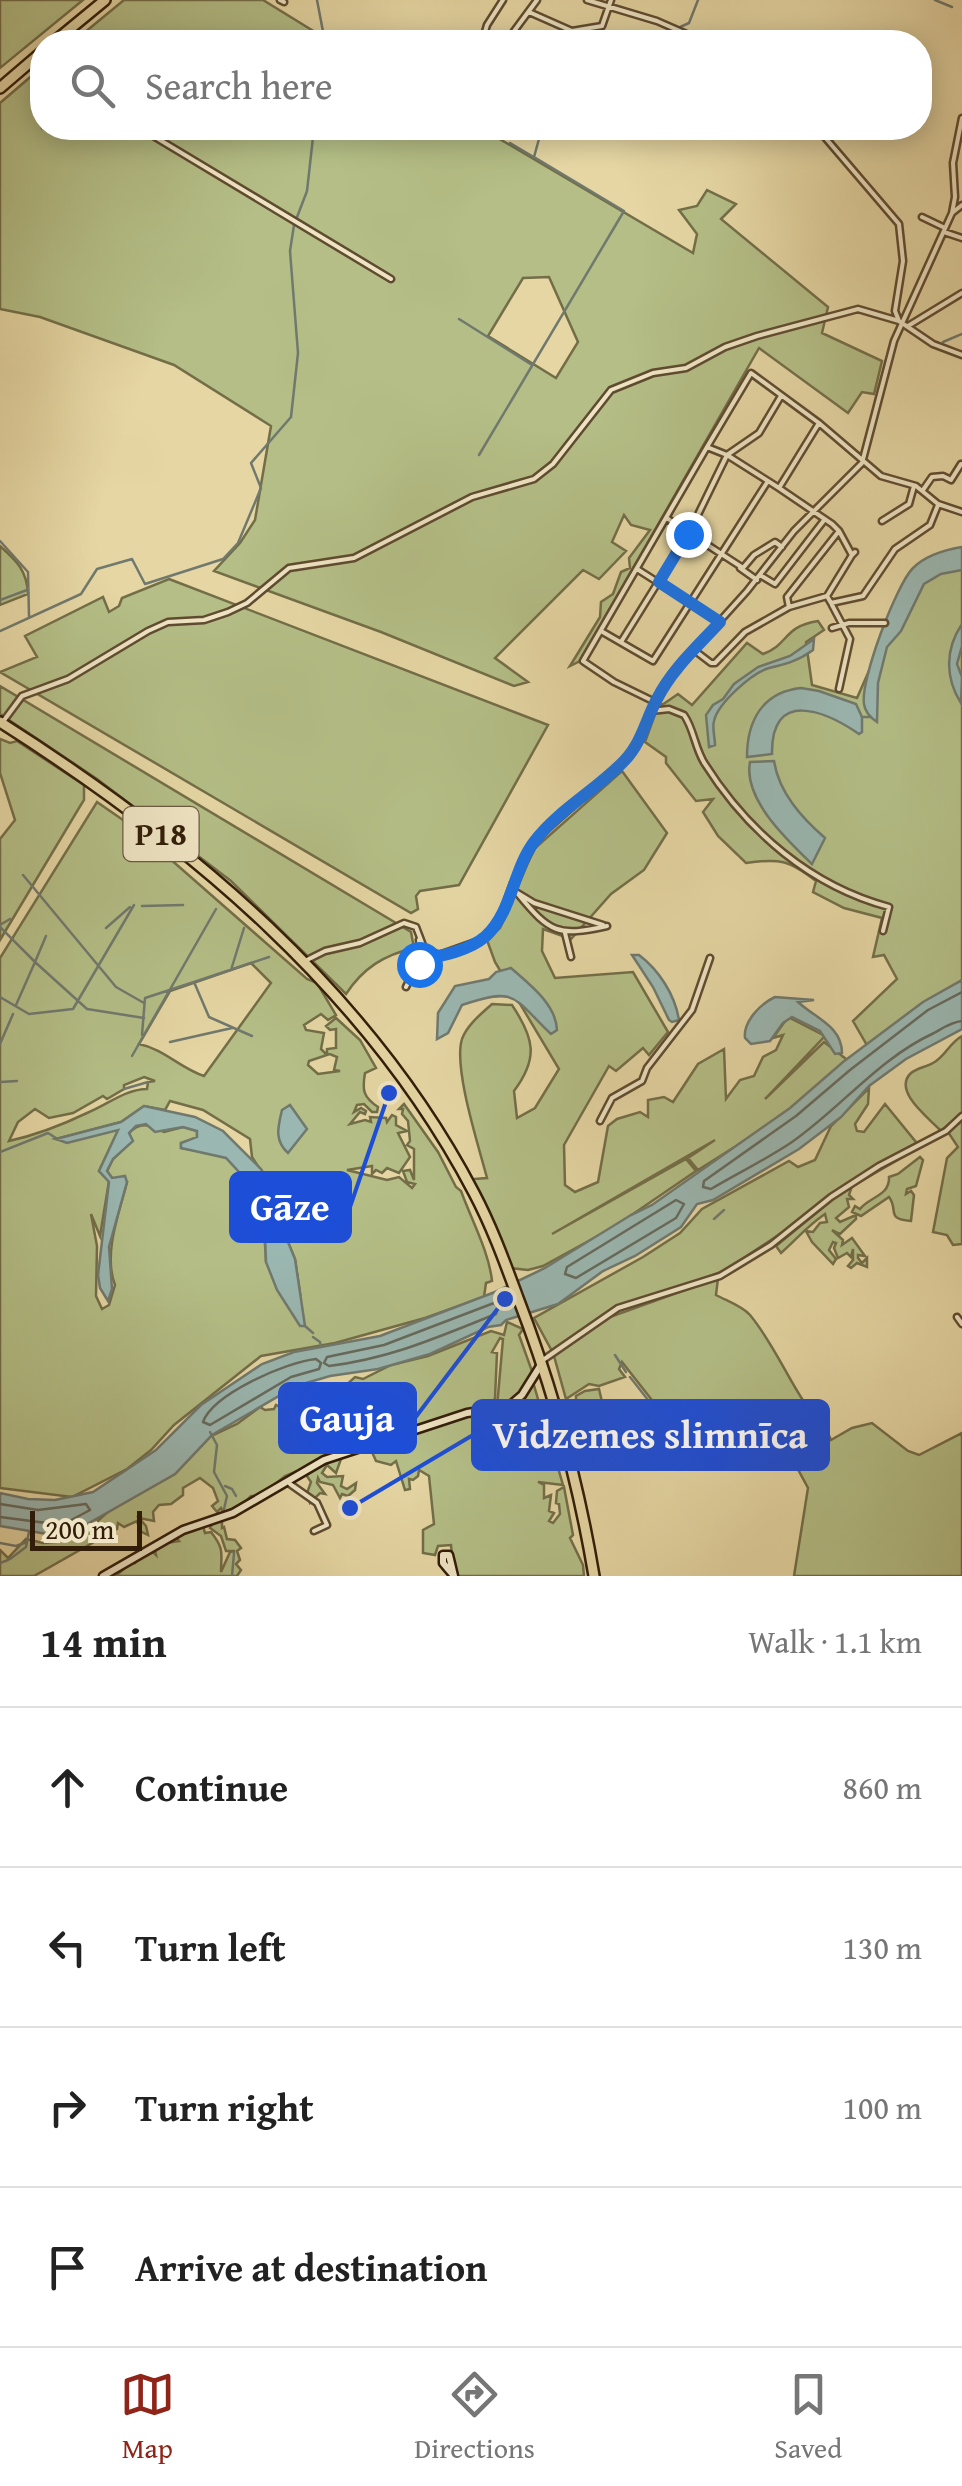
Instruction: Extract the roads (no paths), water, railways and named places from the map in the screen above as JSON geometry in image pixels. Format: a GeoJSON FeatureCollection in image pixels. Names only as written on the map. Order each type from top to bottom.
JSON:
{"type":"FeatureCollection","features":[{"type":"Feature","properties":{"kind":"main road"},"geometry":{"type":"LineString","coordinates":[[69,30],[105,0]]}},
{"type":"Feature","properties":{"kind":"main road"},"geometry":{"type":"LineString","coordinates":[[0,88],[28,64]]}},
{"type":"Feature","properties":{"kind":"main road","name":"P18"},"geometry":{"type":"LineString","coordinates":[[1,724],[102,789],[254,911],[397,1070],[425,1110],[475,1194],[532,1333],[573,1466],[594,1576]]}},
{"type":"Feature","properties":{"kind":"street"},"geometry":{"type":"LineString","coordinates":[[486,30],[504,0]]}},
{"type":"Feature","properties":{"kind":"street"},"geometry":{"type":"LineString","coordinates":[[515,30],[537,0]]}},
{"type":"Feature","properties":{"kind":"street"},"geometry":{"type":"LineString","coordinates":[[587,0],[610,3],[678,30]]}},
{"type":"Feature","properties":{"kind":"street"},"geometry":{"type":"LineString","coordinates":[[581,30],[602,26],[610,3]]}},
{"type":"Feature","properties":{"kind":"street"},"geometry":{"type":"LineString","coordinates":[[529,12],[574,30]]}},
{"type":"Feature","properties":{"kind":"street"},"geometry":{"type":"LineString","coordinates":[[421,956],[471,945],[487,935],[503,914],[537,838],[628,757],[654,702],[673,673],[813,511],[864,460],[900,322],[952,213],[953,163],[962,118]]}},
{"type":"Feature","properties":{"kind":"street"},"geometry":{"type":"LineString","coordinates":[[160,140],[391,279]]}},
{"type":"Feature","properties":{"kind":"street"},"geometry":{"type":"LineString","coordinates":[[827,140],[900,224],[903,245],[896,311],[900,322]]}},
{"type":"Feature","properties":{"kind":"street"},"geometry":{"type":"LineString","coordinates":[[952,213],[962,206]]}},
{"type":"Feature","properties":{"kind":"street"},"geometry":{"type":"LineString","coordinates":[[922,217],[962,238]]}},
{"type":"Feature","properties":{"kind":"street"},"geometry":{"type":"LineString","coordinates":[[908,326],[962,293]]}},
{"type":"Feature","properties":{"kind":"street"},"geometry":{"type":"LineString","coordinates":[[1,724],[22,696],[68,679],[148,630],[168,622],[204,620],[228,612],[246,603],[289,568],[354,558],[472,497],[534,479],[553,464],[611,390],[653,373],[686,368],[725,347],[851,310],[870,310],[900,322],[933,344],[962,355]]}},
{"type":"Feature","properties":{"kind":"street"},"geometry":{"type":"LineString","coordinates":[[654,702],[583,662],[750,373],[886,479],[914,486],[938,504],[962,512]]}},
{"type":"Feature","properties":{"kind":"street"},"geometry":{"type":"LineString","coordinates":[[620,642],[688,533],[727,455],[759,433],[781,396]]}},
{"type":"Feature","properties":{"kind":"street"},"geometry":{"type":"LineString","coordinates":[[779,488],[819,423]]}},
{"type":"Feature","properties":{"kind":"street"},"geometry":{"type":"LineString","coordinates":[[694,650],[715,662],[745,632],[789,607],[827,596],[854,554],[839,530],[825,519],[707,446]]}},
{"type":"Feature","properties":{"kind":"street"},"geometry":{"type":"LineString","coordinates":[[923,490],[932,476],[951,480],[961,464]]}},
{"type":"Feature","properties":{"kind":"street"},"geometry":{"type":"LineString","coordinates":[[600,631],[654,661],[768,481]]}},
{"type":"Feature","properties":{"kind":"street"},"geometry":{"type":"LineString","coordinates":[[882,521],[909,504],[914,486]]}},
{"type":"Feature","properties":{"kind":"street"},"geometry":{"type":"LineString","coordinates":[[831,603],[863,596],[895,549],[930,525],[938,504]]}},
{"type":"Feature","properties":{"kind":"street"},"geometry":{"type":"LineString","coordinates":[[666,519],[775,584],[825,519]]}},
{"type":"Feature","properties":{"kind":"street"},"geometry":{"type":"LineString","coordinates":[[789,607],[787,597],[839,530]]}},
{"type":"Feature","properties":{"kind":"street"},"geometry":{"type":"LineString","coordinates":[[721,555],[743,568],[764,547],[775,542],[782,546]]}},
{"type":"Feature","properties":{"kind":"street"},"geometry":{"type":"LineString","coordinates":[[636,569],[720,622]]}},
{"type":"Feature","properties":{"kind":"street"},"geometry":{"type":"LineString","coordinates":[[827,596],[850,644],[839,689]]}},
{"type":"Feature","properties":{"kind":"street"},"geometry":{"type":"LineString","coordinates":[[832,628],[876,621],[885,624]]}},
{"type":"Feature","properties":{"kind":"street"},"geometry":{"type":"LineString","coordinates":[[652,711],[669,709],[684,715],[703,761],[730,803],[754,829],[815,878],[890,908],[884,931]]}},
{"type":"Feature","properties":{"kind":"street"},"geometry":{"type":"LineString","coordinates":[[511,889],[534,903],[607,926],[564,932],[537,918],[518,894]]}},
{"type":"Feature","properties":{"kind":"street"},"geometry":{"type":"LineString","coordinates":[[304,964],[313,955],[360,943],[404,924],[416,927],[421,956],[406,987]]}},
{"type":"Feature","properties":{"kind":"street"},"geometry":{"type":"LineString","coordinates":[[564,932],[572,957]]}},
{"type":"Feature","properties":{"kind":"street"},"geometry":{"type":"LineString","coordinates":[[419,940],[431,954],[439,955]]}},
{"type":"Feature","properties":{"kind":"street"},"geometry":{"type":"LineString","coordinates":[[600,1121],[612,1098],[642,1081],[647,1068],[692,1010],[710,958]]}},
{"type":"Feature","properties":{"kind":"street"},"geometry":{"type":"LineString","coordinates":[[103,1576],[183,1530],[234,1513],[330,1457],[467,1414],[508,1407],[522,1396],[542,1362],[584,1329],[618,1308],[720,1276],[771,1246],[831,1197],[946,1131],[962,1116]]}},
{"type":"Feature","properties":{"kind":"street"},"geometry":{"type":"LineString","coordinates":[[957,1318],[962,1324]]}},
{"type":"Feature","properties":{"kind":"street"},"geometry":{"type":"LineString","coordinates":[[290,1484],[318,1503],[327,1525],[314,1531]]}},
{"type":"Feature","properties":{"kind":"street"},"geometry":{"type":"LineString","coordinates":[[449,1554],[454,1576]]}},
{"type":"Feature","properties":{"kind":"water"},"geometry":{"type":"Polygon","coordinates":[[[962,547],[962,570],[941,574],[924,584],[901,631],[887,647],[878,683],[877,722],[866,710],[864,692],[873,655],[898,593],[918,563],[962,547]]]}},
{"type":"Feature","properties":{"kind":"water"},"geometry":{"type":"Polygon","coordinates":[[[962,624],[957,664],[962,677],[961,703],[952,684],[949,664],[952,643],[962,624]]]}},
{"type":"Feature","properties":{"kind":"water"},"geometry":{"type":"Polygon","coordinates":[[[814,639],[813,650],[792,662],[762,671],[729,698],[717,714],[713,724],[715,745],[709,747],[706,715],[713,705],[758,667],[790,656],[814,639]]]}},
{"type":"Feature","properties":{"kind":"water"},"geometry":{"type":"Polygon","coordinates":[[[801,688],[856,704],[862,717],[862,732],[816,713],[790,713],[780,720],[774,733],[772,754],[747,757],[750,731],[760,710],[777,695],[801,688]]]}},
{"type":"Feature","properties":{"kind":"water"},"geometry":{"type":"Polygon","coordinates":[[[774,761],[793,804],[825,838],[812,864],[769,818],[753,790],[750,762],[774,761]]]}},
{"type":"Feature","properties":{"kind":"water"},"geometry":{"type":"Polygon","coordinates":[[[632,955],[639,955],[659,976],[670,992],[679,1020],[669,1020],[632,955]]]}},
{"type":"Feature","properties":{"kind":"water"},"geometry":{"type":"Polygon","coordinates":[[[511,968],[547,1003],[557,1030],[551,1034],[513,999],[494,996],[462,1005],[448,1033],[437,1039],[438,1013],[455,986],[489,979],[496,972],[511,968]]]}},
{"type":"Feature","properties":{"kind":"water"},"geometry":{"type":"Polygon","coordinates":[[[962,980],[962,1029],[906,1059],[869,1086],[841,1117],[799,1149],[713,1200],[697,1204],[681,1227],[603,1271],[558,1304],[488,1327],[430,1354],[296,1386],[212,1435],[175,1474],[70,1534],[0,1526],[0,1493],[55,1500],[93,1492],[156,1450],[201,1405],[262,1364],[294,1352],[380,1336],[495,1292],[545,1268],[652,1205],[790,1108],[923,1002],[962,980]]]}},
{"type":"Feature","properties":{"kind":"water"},"geometry":{"type":"Polygon","coordinates":[[[775,997],[814,1000],[798,1002],[833,1029],[842,1053],[835,1054],[820,1031],[792,1017],[770,1041],[751,1044],[745,1038],[750,1020],[775,997]]]}},
{"type":"Feature","properties":{"kind":"water"},"geometry":{"type":"Polygon","coordinates":[[[290,1105],[307,1129],[288,1153],[278,1128],[282,1110],[290,1105]]]}},
{"type":"Feature","properties":{"kind":"water"},"geometry":{"type":"Polygon","coordinates":[[[144,1106],[195,1117],[223,1131],[261,1169],[277,1196],[283,1230],[295,1259],[305,1326],[300,1326],[277,1290],[266,1262],[265,1235],[250,1184],[226,1158],[181,1148],[181,1143],[197,1137],[197,1131],[183,1127],[155,1132],[146,1124],[136,1126],[129,1133],[133,1141],[113,1159],[107,1171],[112,1178],[125,1176],[127,1182],[109,1247],[112,1289],[108,1301],[98,1275],[109,1182],[99,1171],[118,1130],[67,1143],[56,1139],[121,1122],[144,1106]]]}},
{"type":"Feature","properties":{"kind":"waterway"},"geometry":{"type":"LineString","coordinates":[[317,0],[323,30]]}},
{"type":"Feature","properties":{"kind":"waterway"},"geometry":{"type":"LineString","coordinates":[[678,28],[689,23],[698,0]]}},
{"type":"Feature","properties":{"kind":"waterway"},"geometry":{"type":"LineString","coordinates":[[935,0],[952,7]]}},
{"type":"Feature","properties":{"kind":"waterway"},"geometry":{"type":"LineString","coordinates":[[0,631],[81,594],[97,569],[132,559],[145,584],[223,559],[238,543],[261,488],[251,463],[291,417],[298,353],[290,251],[294,225],[307,191],[313,140]]}},
{"type":"Feature","properties":{"kind":"waterway"},"geometry":{"type":"LineString","coordinates":[[479,455],[624,211],[534,157],[539,140]]}},
{"type":"Feature","properties":{"kind":"waterway"},"geometry":{"type":"LineString","coordinates":[[510,143],[532,156]]}},
{"type":"Feature","properties":{"kind":"waterway"},"geometry":{"type":"LineString","coordinates":[[459,319],[532,365]]}},
{"type":"Feature","properties":{"kind":"waterway"},"geometry":{"type":"LineString","coordinates":[[943,342],[962,334]]}},
{"type":"Feature","properties":{"kind":"waterway"},"geometry":{"type":"LineString","coordinates":[[0,541],[28,572],[29,616]]}},
{"type":"Feature","properties":{"kind":"waterway"},"geometry":{"type":"LineString","coordinates":[[0,600],[27,590]]}},
{"type":"Feature","properties":{"kind":"waterway"},"geometry":{"type":"LineString","coordinates":[[862,717],[870,717]]}},
{"type":"Feature","properties":{"kind":"waterway"},"geometry":{"type":"LineString","coordinates":[[23,875],[116,987],[144,1003]]}},
{"type":"Feature","properties":{"kind":"waterway"},"geometry":{"type":"LineString","coordinates":[[0,997],[29,1014],[73,1009],[134,905]]}},
{"type":"Feature","properties":{"kind":"waterway"},"geometry":{"type":"LineString","coordinates":[[142,906],[183,905]]}},
{"type":"Feature","properties":{"kind":"waterway"},"geometry":{"type":"LineString","coordinates":[[106,928],[130,907]]}},
{"type":"Feature","properties":{"kind":"waterway"},"geometry":{"type":"LineString","coordinates":[[132,1056],[216,909]]}},
{"type":"Feature","properties":{"kind":"waterway"},"geometry":{"type":"LineString","coordinates":[[0,925],[10,919]]}},
{"type":"Feature","properties":{"kind":"waterway"},"geometry":{"type":"LineString","coordinates":[[0,927],[35,962],[46,936]]}},
{"type":"Feature","properties":{"kind":"waterway"},"geometry":{"type":"LineString","coordinates":[[231,970],[244,928]]}},
{"type":"Feature","properties":{"kind":"waterway"},"geometry":{"type":"LineString","coordinates":[[194,982],[269,957]]}},
{"type":"Feature","properties":{"kind":"waterway"},"geometry":{"type":"LineString","coordinates":[[16,1005],[35,962],[87,1009],[144,1018]]}},
{"type":"Feature","properties":{"kind":"waterway"},"geometry":{"type":"LineString","coordinates":[[142,1035],[145,998],[194,982],[209,1017],[252,1036]]}},
{"type":"Feature","properties":{"kind":"waterway"},"geometry":{"type":"LineString","coordinates":[[0,1044],[13,1014]]}},
{"type":"Feature","properties":{"kind":"waterway"},"geometry":{"type":"LineString","coordinates":[[170,1042],[232,1028]]}},
{"type":"Feature","properties":{"kind":"waterway"},"geometry":{"type":"LineString","coordinates":[[0,1082],[17,1081]]}},
{"type":"Feature","properties":{"kind":"waterway"},"geometry":{"type":"LineString","coordinates":[[124,1089],[148,1082]]}},
{"type":"Feature","properties":{"kind":"waterway"},"geometry":{"type":"LineString","coordinates":[[0,1152],[48,1133],[56,1138]]}},
{"type":"Feature","properties":{"kind":"waterway"},"geometry":{"type":"LineString","coordinates":[[714,1219],[724,1210]]}},
{"type":"Feature","properties":{"kind":"waterway"},"geometry":{"type":"LineString","coordinates":[[305,1326],[313,1333]]}},
{"type":"Feature","properties":{"kind":"waterway"},"geometry":{"type":"LineString","coordinates":[[313,1337],[321,1347]]}},
{"type":"Feature","properties":{"kind":"waterway"},"geometry":{"type":"LineString","coordinates":[[615,1355],[626,1372]]}},
{"type":"Feature","properties":{"kind":"waterway"},"geometry":{"type":"LineString","coordinates":[[630,1377],[699,1465]]}},
{"type":"Feature","properties":{"kind":"waterway"},"geometry":{"type":"LineString","coordinates":[[210,1432],[217,1445],[214,1472],[227,1496],[224,1509]]}},
{"type":"Feature","properties":{"kind":"waterway"},"geometry":{"type":"LineString","coordinates":[[225,1486],[236,1496]]}},
{"type":"Feature","properties":{"kind":"waterway"},"geometry":{"type":"LineString","coordinates":[[10,1559],[26,1547],[29,1532]]}},
{"type":"Feature","properties":{"kind":"waterway"},"geometry":{"type":"LineString","coordinates":[[0,1543],[16,1546],[27,1542]]}},
{"type":"Feature","properties":{"kind":"waterway"},"geometry":{"type":"LineString","coordinates":[[232,1576],[234,1553]]}},
{"type":"Feature","properties":{"kind":"waterway"},"geometry":{"type":"LineString","coordinates":[[0,1563],[8,1560]]}},
{"type":"Feature","properties":{"kind":"place","name":"Gāze"},"geometry":{"type":"Point","coordinates":[389,1093]}},
{"type":"Feature","properties":{"kind":"place","name":"Gauja"},"geometry":{"type":"Point","coordinates":[505,1299]}},
{"type":"Feature","properties":{"kind":"place","name":"Vidzemes slimnīca"},"geometry":{"type":"Point","coordinates":[350,1508]}}]}
